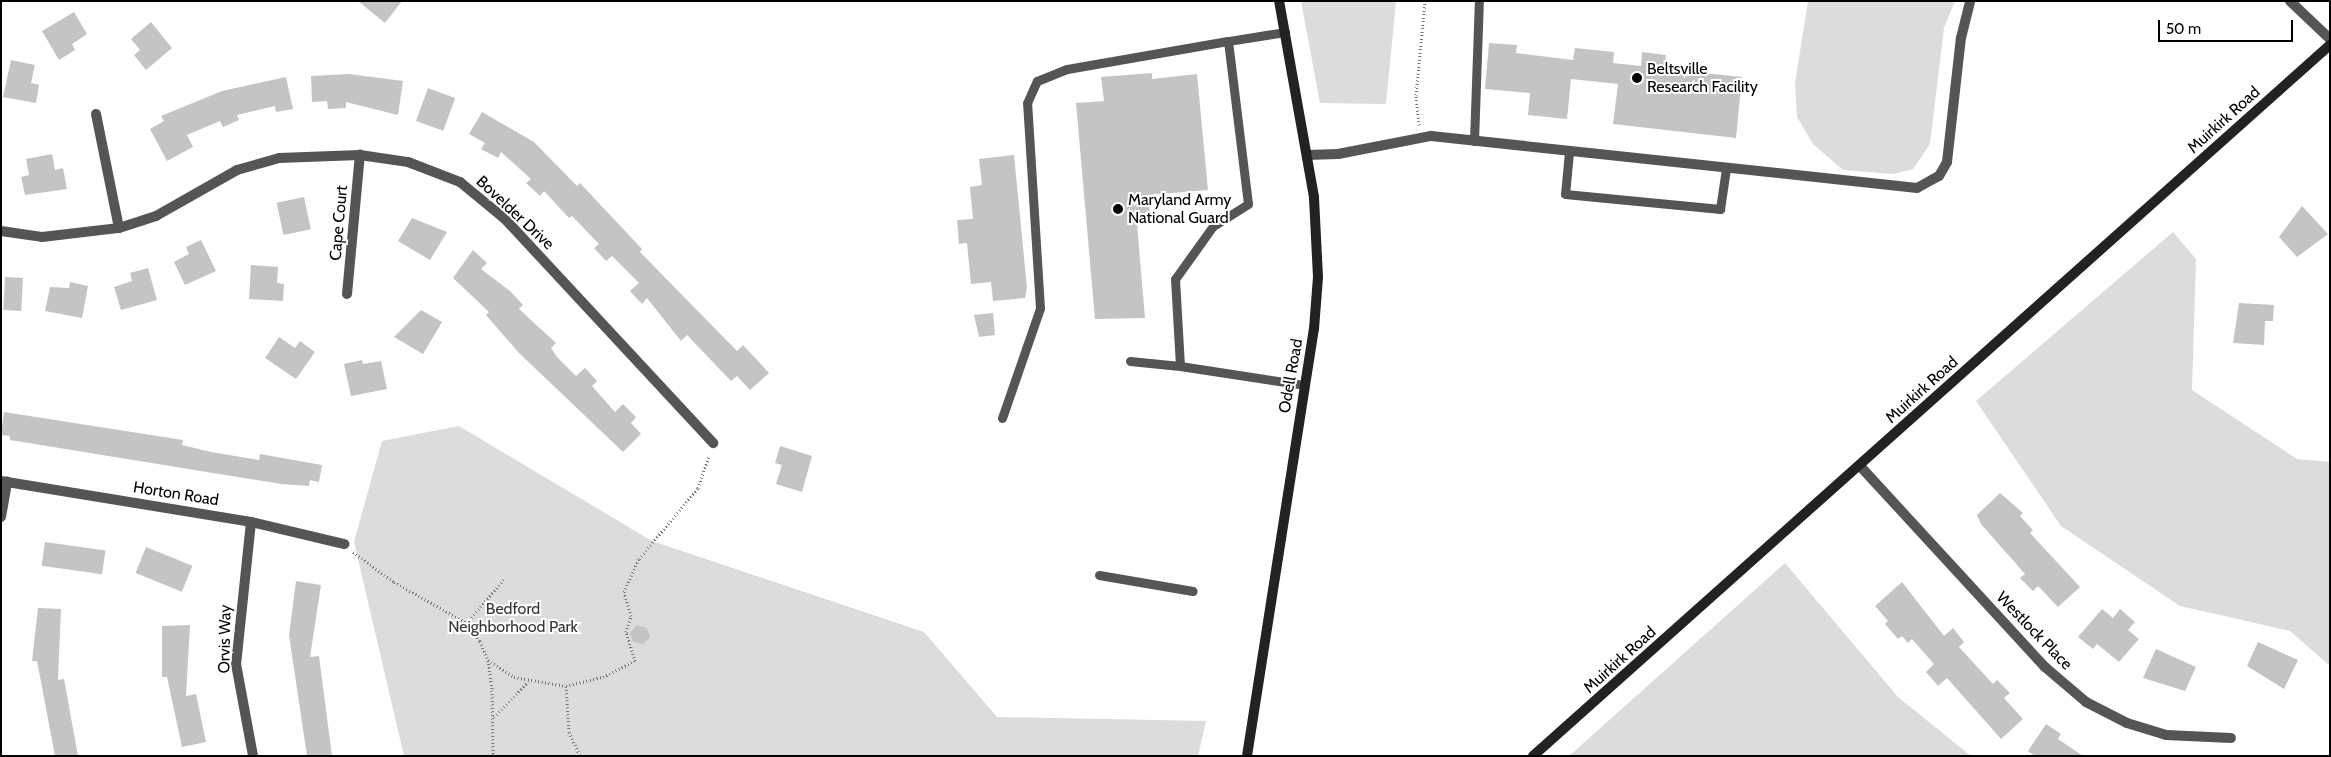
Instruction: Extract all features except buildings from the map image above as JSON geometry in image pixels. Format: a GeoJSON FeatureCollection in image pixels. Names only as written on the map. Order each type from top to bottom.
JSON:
{"type":"FeatureCollection","features":[{"type":"Feature","properties":{"kind":"main road","name":"Odell Road"},"geometry":{"type":"LineString","coordinates":[[1247,756],[1314,329],[1319,243],[1307,154],[1279,1]]}},
{"type":"Feature","properties":{"kind":"main road","name":"Muirkirk Road"},"geometry":{"type":"LineString","coordinates":[[1533,756],[2330,45]]}},
{"type":"Feature","properties":{"kind":"street"},"geometry":{"type":"LineString","coordinates":[[1307,154],[1338,154],[1422,138],[1474,141],[1892,187],[1917,188],[1939,176],[1947,162],[1960,38],[1970,1]]}},
{"type":"Feature","properties":{"kind":"street"},"geometry":{"type":"LineString","coordinates":[[2290,1],[2330,39]]}},
{"type":"Feature","properties":{"kind":"street"},"geometry":{"type":"LineString","coordinates":[[96,114],[120,228]]}},
{"type":"Feature","properties":{"kind":"street","name":"Bovelder Drive"},"geometry":{"type":"LineString","coordinates":[[1,231],[42,237],[120,228],[156,216],[257,162],[309,154],[384,156],[436,171],[482,199],[532,246],[713,443]]}},
{"type":"Feature","properties":{"kind":"street","name":"Cape Court"},"geometry":{"type":"LineString","coordinates":[[347,294],[360,155]]}},
{"type":"Feature","properties":{"kind":"street","name":"Westlock Place"},"geometry":{"type":"LineString","coordinates":[[1860,466],[2045,667],[2086,702],[2127,723],[2166,735],[2231,738]]}},
{"type":"Feature","properties":{"kind":"street"},"geometry":{"type":"LineString","coordinates":[[1,517],[4,481]]}},
{"type":"Feature","properties":{"kind":"street","name":"Horton Road"},"geometry":{"type":"LineString","coordinates":[[4,481],[252,522],[344,544]]}},
{"type":"Feature","properties":{"kind":"street","name":"Orvis Way"},"geometry":{"type":"LineString","coordinates":[[252,522],[236,664],[253,756]]}},
{"type":"Feature","properties":{"kind":"lane"},"geometry":{"type":"LineString","coordinates":[[1474,141],[1480,1]]}},
{"type":"Feature","properties":{"kind":"lane"},"geometry":{"type":"LineString","coordinates":[[1002,418],[1040,308],[1027,103],[1037,81],[1067,69],[1228,40],[1285,32]]}},
{"type":"Feature","properties":{"kind":"lane"},"geometry":{"type":"LineString","coordinates":[[1180,366],[1175,279],[1213,226],[1248,204],[1228,40]]}},
{"type":"Feature","properties":{"kind":"lane"},"geometry":{"type":"LineString","coordinates":[[1569,152],[1565,194],[1720,209],[1726,169]]}},
{"type":"Feature","properties":{"kind":"lane"},"geometry":{"type":"LineString","coordinates":[[1130,361],[1180,366],[1304,385]]}},
{"type":"Feature","properties":{"kind":"lane"},"geometry":{"type":"LineString","coordinates":[[1099,575],[1193,591]]}},
{"type":"Feature","properties":{"kind":"path"},"geometry":{"type":"LineString","coordinates":[[1422,138],[1416,95],[1425,1]]}},
{"type":"Feature","properties":{"kind":"path"},"geometry":{"type":"LineString","coordinates":[[488,660],[528,682],[566,686],[603,677],[635,661],[626,632],[631,616],[624,592],[639,558],[698,488],[713,443]]}},
{"type":"Feature","properties":{"kind":"path"},"geometry":{"type":"LineString","coordinates":[[344,544],[383,575],[467,623],[488,660],[494,717],[493,756]]}},
{"type":"Feature","properties":{"kind":"path"},"geometry":{"type":"LineString","coordinates":[[467,623],[504,579]]}},
{"type":"Feature","properties":{"kind":"path"},"geometry":{"type":"LineString","coordinates":[[494,717],[528,682]]}},
{"type":"Feature","properties":{"kind":"path"},"geometry":{"type":"LineString","coordinates":[[566,686],[569,732],[580,756]]}},
{"type":"Feature","properties":{"kind":"green space"},"geometry":{"type":"Polygon","coordinates":[[[1301,1],[1396,1],[1386,104],[1320,103],[1301,1]]]}},
{"type":"Feature","properties":{"kind":"green space"},"geometry":{"type":"Polygon","coordinates":[[[1808,1],[1955,1],[1944,28],[1930,144],[1913,169],[1894,174],[1843,170],[1813,144],[1797,117],[1795,83],[1808,1]]]}},
{"type":"Feature","properties":{"kind":"green space"},"geometry":{"type":"Polygon","coordinates":[[[2173,232],[2196,259],[2192,390],[2297,459],[2330,462],[2330,666],[2290,631],[2180,606],[2061,526],[1976,401],[2173,232]]]}},
{"type":"Feature","properties":{"kind":"green space","name":"Bedford Neighborhood Park"},"geometry":{"type":"Polygon","coordinates":[[[459,426],[652,541],[924,632],[997,717],[1206,721],[1198,756],[404,756],[354,542],[382,441],[459,426]]]}},
{"type":"Feature","properties":{"kind":"green space"},"geometry":{"type":"Polygon","coordinates":[[[1785,563],[1898,697],[1971,756],[1569,756],[1785,563]]]}},
{"type":"Feature","properties":{"kind":"place","name":"Beltsville Research Facility"},"geometry":{"type":"Point","coordinates":[1637,78]}},
{"type":"Feature","properties":{"kind":"place","name":"Maryland Army National Guard"},"geometry":{"type":"Point","coordinates":[1118,209]}}]}
